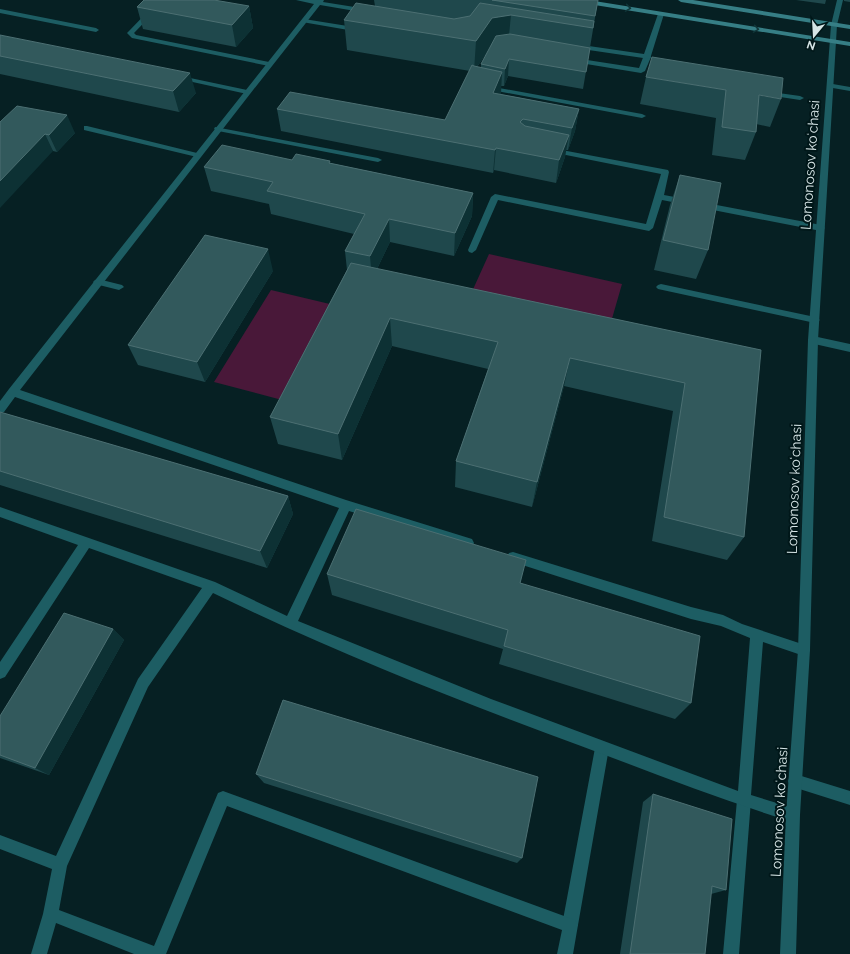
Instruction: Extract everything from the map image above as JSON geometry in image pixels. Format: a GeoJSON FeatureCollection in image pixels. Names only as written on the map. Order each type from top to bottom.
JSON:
{"type":"FeatureCollection","features":[{"type":"Feature","properties":{"kind":"main road"},"geometry":{"type":"LineString","coordinates":[[576,0],[850,44]]}},
{"type":"Feature","properties":{"kind":"main road"},"geometry":{"type":"LineString","coordinates":[[681,0],[850,27]]}},
{"type":"Feature","properties":{"kind":"street"},"geometry":{"type":"LineString","coordinates":[[163,0],[130,33],[134,37],[269,64]]}},
{"type":"Feature","properties":{"kind":"street"},"geometry":{"type":"LineString","coordinates":[[299,0],[320,2],[373,12]]}},
{"type":"Feature","properties":{"kind":"street","name":"Lomonosov koʻchasi"},"geometry":{"type":"LineString","coordinates":[[788,954],[793,815],[804,650],[814,320],[834,25],[840,0]]}},
{"type":"Feature","properties":{"kind":"street"},"geometry":{"type":"LineString","coordinates":[[0,409],[197,155],[320,2]]}},
{"type":"Feature","properties":{"kind":"street"},"geometry":{"type":"LineString","coordinates":[[0,11],[96,30]]}},
{"type":"Feature","properties":{"kind":"street"},"geometry":{"type":"LineString","coordinates":[[563,58],[645,72],[647,57],[661,14]]}},
{"type":"Feature","properties":{"kind":"street"},"geometry":{"type":"LineString","coordinates":[[304,21],[367,31]]}},
{"type":"Feature","properties":{"kind":"street"},"geometry":{"type":"LineString","coordinates":[[569,45],[647,57]]}},
{"type":"Feature","properties":{"kind":"street"},"geometry":{"type":"LineString","coordinates":[[172,76],[247,92]]}},
{"type":"Feature","properties":{"kind":"street"},"geometry":{"type":"LineString","coordinates":[[476,85],[642,116]]}},
{"type":"Feature","properties":{"kind":"street"},"geometry":{"type":"LineString","coordinates":[[830,85],[850,89]]}},
{"type":"Feature","properties":{"kind":"street"},"geometry":{"type":"LineString","coordinates":[[762,92],[800,98]]}},
{"type":"Feature","properties":{"kind":"street"},"geometry":{"type":"LineString","coordinates":[[87,128],[197,155]]}},
{"type":"Feature","properties":{"kind":"street"},"geometry":{"type":"LineString","coordinates":[[218,129],[378,160]]}},
{"type":"Feature","properties":{"kind":"street"},"geometry":{"type":"LineString","coordinates":[[472,250],[495,197],[649,228],[665,172],[539,148]]}},
{"type":"Feature","properties":{"kind":"street"},"geometry":{"type":"LineString","coordinates":[[659,197],[821,228]]}},
{"type":"Feature","properties":{"kind":"street"},"geometry":{"type":"LineString","coordinates":[[98,282],[119,287]]}},
{"type":"Feature","properties":{"kind":"street"},"geometry":{"type":"LineString","coordinates":[[661,288],[814,320]]}},
{"type":"Feature","properties":{"kind":"street"},"geometry":{"type":"LineString","coordinates":[[813,340],[850,348]]}},
{"type":"Feature","properties":{"kind":"street"},"geometry":{"type":"LineString","coordinates":[[13,392],[346,505],[481,547]]}},
{"type":"Feature","properties":{"kind":"street"},"geometry":{"type":"LineString","coordinates":[[290,624],[346,505]]}},
{"type":"Feature","properties":{"kind":"street"},"geometry":{"type":"LineString","coordinates":[[0,512],[211,586],[290,624],[491,706],[744,800],[793,815]]}},
{"type":"Feature","properties":{"kind":"street"},"geometry":{"type":"LineString","coordinates":[[0,673],[86,542]]}},
{"type":"Feature","properties":{"kind":"street"},"geometry":{"type":"LineString","coordinates":[[504,554],[691,613],[715,618],[804,650]]}},
{"type":"Feature","properties":{"kind":"street"},"geometry":{"type":"LineString","coordinates":[[40,954],[51,914],[60,865],[143,682],[211,586]]}},
{"type":"Feature","properties":{"kind":"street"},"geometry":{"type":"LineString","coordinates":[[731,954],[757,634]]}},
{"type":"Feature","properties":{"kind":"street"},"geometry":{"type":"LineString","coordinates":[[565,954],[602,748]]}},
{"type":"Feature","properties":{"kind":"street"},"geometry":{"type":"LineString","coordinates":[[795,782],[850,798]]}},
{"type":"Feature","properties":{"kind":"street"},"geometry":{"type":"LineString","coordinates":[[158,954],[223,798],[570,925]]}},
{"type":"Feature","properties":{"kind":"street"},"geometry":{"type":"LineString","coordinates":[[0,842],[60,865]]}},
{"type":"Feature","properties":{"kind":"street"},"geometry":{"type":"LineString","coordinates":[[51,914],[154,954]]}},
{"type":"Feature","properties":{"kind":"shaded area"},"geometry":{"type":"Polygon","coordinates":[[[489,254],[622,284],[609,329],[470,296],[489,254]]]}},
{"type":"Feature","properties":{"kind":"shaded area"},"geometry":{"type":"Polygon","coordinates":[[[271,290],[334,305],[282,400],[214,382],[271,290]]]}},
{"type":"Feature","properties":{"kind":"building"},"geometry":{"type":"Polygon","coordinates":[[[144,0],[214,0],[249,6],[232,25],[137,7],[144,0]]]}},
{"type":"Feature","properties":{"kind":"building"},"geometry":{"type":"Polygon","coordinates":[[[492,0],[598,0],[595,16],[492,0]]]}},
{"type":"Feature","properties":{"kind":"building"},"geometry":{"type":"Polygon","coordinates":[[[356,3],[454,19],[470,16],[480,3],[594,21],[593,28],[511,15],[492,18],[476,41],[344,20],[356,3]]]}},
{"type":"Feature","properties":{"kind":"building"},"geometry":{"type":"Polygon","coordinates":[[[510,34],[590,48],[586,72],[509,59],[505,69],[481,64],[496,36],[510,34]]]}},
{"type":"Feature","properties":{"kind":"building"},"geometry":{"type":"Polygon","coordinates":[[[0,35],[190,73],[173,91],[0,56],[0,35]]]}},
{"type":"Feature","properties":{"kind":"building"},"geometry":{"type":"Polygon","coordinates":[[[652,57],[783,78],[781,99],[759,95],[756,132],[722,127],[726,90],[646,77],[652,57]]]}},
{"type":"Feature","properties":{"kind":"building"},"geometry":{"type":"Polygon","coordinates":[[[472,65],[502,72],[493,93],[579,109],[572,128],[523,119],[520,122],[525,126],[569,135],[559,160],[496,148],[495,150],[277,109],[290,92],[445,120],[472,65]]]}},
{"type":"Feature","properties":{"kind":"building"},"geometry":{"type":"Polygon","coordinates":[[[17,106],[67,115],[49,135],[45,134],[0,181],[0,122],[17,106]]]}},
{"type":"Feature","properties":{"kind":"building"},"geometry":{"type":"Polygon","coordinates":[[[222,145],[292,160],[296,154],[330,161],[329,163],[473,193],[455,233],[389,219],[370,256],[345,251],[365,214],[267,191],[273,182],[204,167],[222,145]]]}},
{"type":"Feature","properties":{"kind":"building"},"geometry":{"type":"Polygon","coordinates":[[[680,175],[721,183],[708,250],[663,240],[680,175]]]}},
{"type":"Feature","properties":{"kind":"building"},"geometry":{"type":"Polygon","coordinates":[[[205,235],[268,249],[197,362],[128,345],[205,235]]]}},
{"type":"Feature","properties":{"kind":"building"},"geometry":{"type":"Polygon","coordinates":[[[351,263],[761,350],[744,537],[664,517],[685,383],[570,358],[537,482],[456,461],[498,342],[390,318],[338,434],[270,417],[351,263]]]}},
{"type":"Feature","properties":{"kind":"building"},"geometry":{"type":"Polygon","coordinates":[[[0,412],[288,496],[260,551],[0,471],[0,412]]]}},
{"type":"Feature","properties":{"kind":"building"},"geometry":{"type":"Polygon","coordinates":[[[356,509],[526,560],[520,583],[700,636],[691,703],[504,646],[508,630],[327,574],[356,509]]]}},
{"type":"Feature","properties":{"kind":"building"},"geometry":{"type":"Polygon","coordinates":[[[64,613],[113,629],[35,768],[0,755],[0,716],[64,613]]]}},
{"type":"Feature","properties":{"kind":"building"},"geometry":{"type":"Polygon","coordinates":[[[283,700],[538,777],[522,858],[256,774],[283,700]]]}},
{"type":"Feature","properties":{"kind":"building"},"geometry":{"type":"Polygon","coordinates":[[[653,794],[732,819],[726,890],[712,886],[705,954],[630,954],[653,794]]]}}]}
